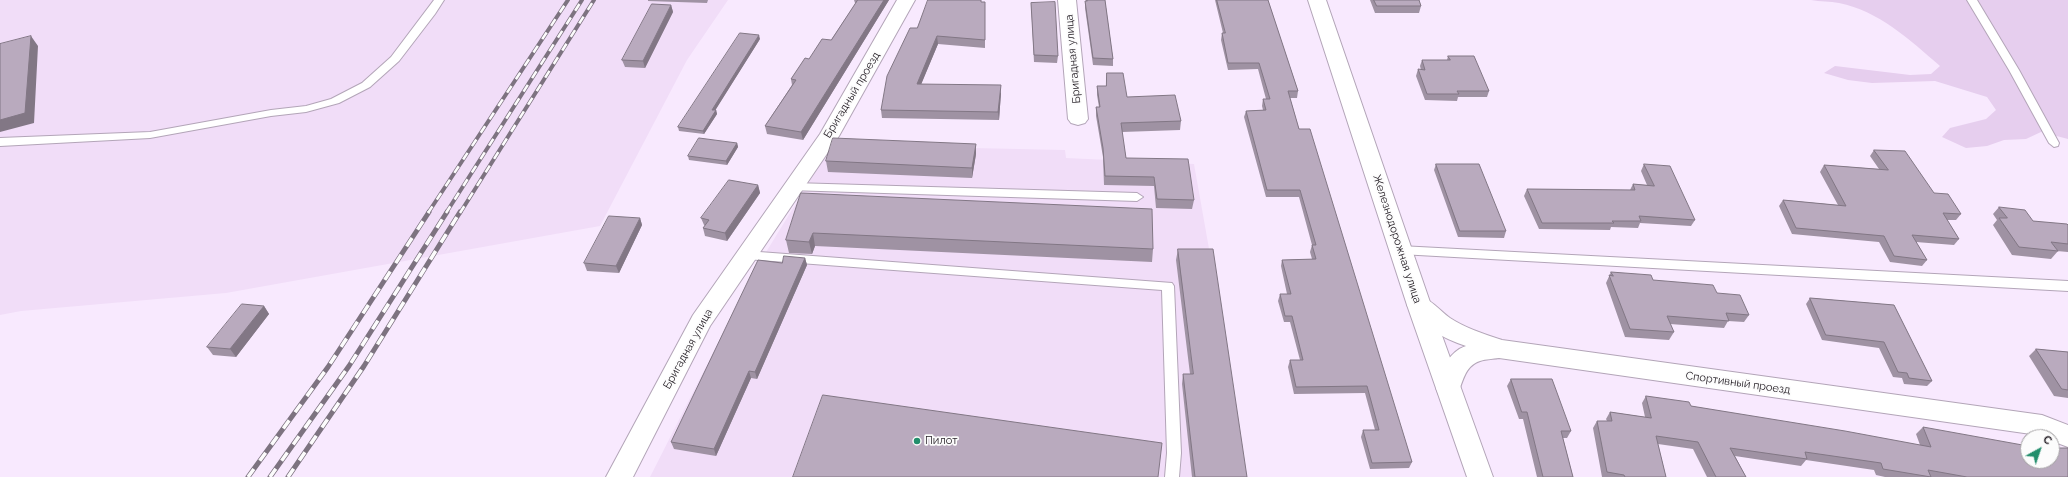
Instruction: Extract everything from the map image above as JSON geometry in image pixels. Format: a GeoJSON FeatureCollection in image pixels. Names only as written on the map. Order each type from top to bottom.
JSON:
{"type":"FeatureCollection","features":[{"type":"Feature","properties":{"kind":"street","name":"Бригадный проезд"},"geometry":{"type":"LineString","coordinates":[[793,187],[829,136],[906,0]]}},
{"type":"Feature","properties":{"kind":"street","name":"Бригадная улица"},"geometry":{"type":"LineString","coordinates":[[1067,0],[1078,119]]}},
{"type":"Feature","properties":{"kind":"street","name":"Железнодорожная улица"},"geometry":{"type":"LineString","coordinates":[[1317,0],[1418,305],[1480,477]]}},
{"type":"Feature","properties":{"kind":"street","name":"Бригадная улица"},"geometry":{"type":"LineString","coordinates":[[619,477],[701,321],[793,187]]}},
{"type":"Feature","properties":{"kind":"street","name":"Спортивный проезд"},"geometry":{"type":"LineString","coordinates":[[1418,305],[1441,324],[1461,335],[1501,349],[2042,426],[2068,436]]}},
{"type":"Feature","properties":{"kind":"street"},"geometry":{"type":"LineString","coordinates":[[1448,388],[1453,372],[1464,356],[1480,350],[1501,349]]}},
{"type":"Feature","properties":{"kind":"lane"},"geometry":{"type":"LineString","coordinates":[[0,142],[150,136],[272,113],[306,109],[335,101],[366,85],[395,59],[432,12],[439,0]]}},
{"type":"Feature","properties":{"kind":"lane"},"geometry":{"type":"LineString","coordinates":[[1972,0],[2014,70],[2054,144]]}},
{"type":"Feature","properties":{"kind":"lane"},"geometry":{"type":"LineString","coordinates":[[793,187],[1137,197]]}},
{"type":"Feature","properties":{"kind":"lane"},"geometry":{"type":"LineString","coordinates":[[1400,250],[2068,286]]}},
{"type":"Feature","properties":{"kind":"lane"},"geometry":{"type":"LineString","coordinates":[[746,255],[1168,286],[1174,453],[1172,477]]}},
{"type":"Feature","properties":{"kind":"shaded area"},"geometry":{"type":"Polygon","coordinates":[[[0,0],[728,0],[687,60],[600,226],[226,293],[21,311],[0,315],[0,0]]]}},
{"type":"Feature","properties":{"kind":"shaded area"},"geometry":{"type":"Polygon","coordinates":[[[1811,0],[2068,0],[2068,139],[2041,132],[2026,139],[2004,140],[1987,146],[1966,148],[1942,137],[1950,128],[1986,119],[1996,110],[1987,97],[1935,81],[1872,83],[1848,80],[1824,73],[1835,66],[1910,75],[1931,74],[1940,66],[1917,46],[1881,20],[1854,7],[1839,3],[1811,0]]]}},
{"type":"Feature","properties":{"kind":"shaded area"},"geometry":{"type":"Polygon","coordinates":[[[832,145],[1065,150],[1066,158],[1194,164],[1211,260],[1244,477],[650,477],[755,270],[832,145]]]}},
{"type":"Feature","properties":{"kind":"building"},"geometry":{"type":"Polygon","coordinates":[[[858,0],[884,0],[801,132],[765,126],[796,80],[791,79],[805,58],[809,59],[822,39],[831,40],[858,0]]]}},
{"type":"Feature","properties":{"kind":"building"},"geometry":{"type":"Polygon","coordinates":[[[928,0],[981,0],[981,2],[985,2],[985,40],[937,36],[917,84],[1001,85],[998,112],[881,110],[887,76],[910,28],[917,28],[928,0]]]}},
{"type":"Feature","properties":{"kind":"building"},"geometry":{"type":"Polygon","coordinates":[[[1105,0],[1113,59],[1093,58],[1085,1],[1105,0]]]}},
{"type":"Feature","properties":{"kind":"building"},"geometry":{"type":"Polygon","coordinates":[[[1217,0],[1268,0],[1298,91],[1288,91],[1299,129],[1310,129],[1412,462],[1372,463],[1363,430],[1379,430],[1367,386],[1296,387],[1290,360],[1303,360],[1292,316],[1285,316],[1280,294],[1291,294],[1282,260],[1316,259],[1312,245],[1316,245],[1300,190],[1267,190],[1246,111],[1266,110],[1263,99],[1270,99],[1259,63],[1228,63],[1222,33],[1225,33],[1217,0]]]}},
{"type":"Feature","properties":{"kind":"building"},"geometry":{"type":"Polygon","coordinates":[[[1374,0],[1419,0],[1421,6],[1377,6],[1374,0]]]}},
{"type":"Feature","properties":{"kind":"building"},"geometry":{"type":"Polygon","coordinates":[[[1055,2],[1058,56],[1034,55],[1031,3],[1055,2]]]}},
{"type":"Feature","properties":{"kind":"building"},"geometry":{"type":"Polygon","coordinates":[[[652,4],[671,5],[643,61],[622,60],[652,4]]]}},
{"type":"Feature","properties":{"kind":"building"},"geometry":{"type":"Polygon","coordinates":[[[740,33],[759,35],[712,110],[716,110],[703,131],[678,127],[740,33]]]}},
{"type":"Feature","properties":{"kind":"building"},"geometry":{"type":"Polygon","coordinates":[[[31,36],[25,113],[0,120],[0,44],[31,36]]]}},
{"type":"Feature","properties":{"kind":"building"},"geometry":{"type":"Polygon","coordinates":[[[1448,56],[1474,56],[1489,91],[1457,91],[1459,94],[1427,94],[1418,69],[1425,70],[1422,60],[1450,60],[1448,56]]]}},
{"type":"Feature","properties":{"kind":"building"},"geometry":{"type":"Polygon","coordinates":[[[1107,73],[1123,73],[1127,97],[1175,95],[1181,121],[1121,123],[1126,158],[1188,159],[1194,200],[1157,199],[1154,177],[1105,176],[1103,148],[1096,107],[1100,107],[1097,86],[1106,86],[1107,73]]]}},
{"type":"Feature","properties":{"kind":"building"},"geometry":{"type":"Polygon","coordinates":[[[699,138],[737,143],[726,161],[688,156],[699,138]]]}},
{"type":"Feature","properties":{"kind":"building"},"geometry":{"type":"Polygon","coordinates":[[[833,138],[976,144],[972,168],[826,161],[833,138]]]}},
{"type":"Feature","properties":{"kind":"building"},"geometry":{"type":"Polygon","coordinates":[[[1874,150],[1905,151],[1934,193],[1948,194],[1961,214],[1943,213],[1959,239],[1912,235],[1927,260],[1894,256],[1884,236],[1796,228],[1783,200],[1846,206],[1824,165],[1888,170],[1874,150]]]}},
{"type":"Feature","properties":{"kind":"building"},"geometry":{"type":"Polygon","coordinates":[[[1436,164],[1479,164],[1506,231],[1460,231],[1436,164]]]}},
{"type":"Feature","properties":{"kind":"building"},"geometry":{"type":"Polygon","coordinates":[[[1644,164],[1670,166],[1695,220],[1639,216],[1641,221],[1612,221],[1614,223],[1542,223],[1527,189],[1635,190],[1633,184],[1654,186],[1644,164]]]}},
{"type":"Feature","properties":{"kind":"building"},"geometry":{"type":"Polygon","coordinates":[[[729,180],[758,185],[725,233],[703,228],[709,220],[701,218],[729,180]]]}},
{"type":"Feature","properties":{"kind":"building"},"geometry":{"type":"Polygon","coordinates":[[[801,193],[1152,209],[1153,249],[813,233],[809,242],[786,240],[801,193]]]}},
{"type":"Feature","properties":{"kind":"building"},"geometry":{"type":"Polygon","coordinates":[[[1999,207],[2025,210],[2033,221],[2067,224],[2068,244],[2051,242],[2058,251],[2019,247],[1999,218],[2007,218],[1999,207]]]}},
{"type":"Feature","properties":{"kind":"building"},"geometry":{"type":"Polygon","coordinates":[[[609,216],[640,218],[616,266],[584,263],[609,216]]]}},
{"type":"Feature","properties":{"kind":"building"},"geometry":{"type":"Polygon","coordinates":[[[1178,249],[1213,249],[1247,477],[1195,477],[1183,374],[1193,374],[1178,249]]]}},
{"type":"Feature","properties":{"kind":"building"},"geometry":{"type":"Polygon","coordinates":[[[784,256],[805,258],[755,372],[749,371],[714,449],[671,442],[758,260],[782,263],[784,256]]]}},
{"type":"Feature","properties":{"kind":"building"},"geometry":{"type":"Polygon","coordinates":[[[1611,272],[1651,275],[1653,280],[1713,285],[1717,293],[1740,295],[1749,315],[1726,313],[1729,321],[1667,316],[1674,332],[1630,329],[1609,275],[1613,276],[1611,272]]]}},
{"type":"Feature","properties":{"kind":"building"},"geometry":{"type":"Polygon","coordinates":[[[1810,298],[1894,305],[1932,381],[1909,378],[1907,373],[1898,372],[1884,342],[1826,335],[1810,298]]]}},
{"type":"Feature","properties":{"kind":"building"},"geometry":{"type":"Polygon","coordinates":[[[242,304],[264,306],[230,349],[207,347],[242,304]]]}},
{"type":"Feature","properties":{"kind":"building"},"geometry":{"type":"Polygon","coordinates":[[[2036,349],[2068,352],[2068,390],[2062,389],[2036,349]]]}},
{"type":"Feature","properties":{"kind":"building"},"geometry":{"type":"Polygon","coordinates":[[[1511,379],[1552,379],[1571,431],[1561,431],[1573,477],[1543,477],[1527,412],[1522,412],[1511,379]]]}},
{"type":"Feature","properties":{"kind":"building"},"geometry":{"type":"Polygon","coordinates":[[[823,395],[1162,443],[1158,477],[793,477],[823,395]]]}},
{"type":"Feature","properties":{"kind":"building"},"geometry":{"type":"Polygon","coordinates":[[[1646,396],[1689,402],[1691,406],[1845,431],[1931,447],[1923,427],[2020,445],[2020,469],[2060,469],[2060,448],[2068,448],[2068,477],[1967,477],[1928,470],[1931,477],[1883,469],[1881,463],[1805,452],[1807,459],[1730,448],[1746,477],[1716,477],[1698,442],[1656,436],[1666,477],[1625,477],[1624,475],[1607,472],[1597,421],[1612,421],[1610,412],[1651,418],[1646,396]]]}},
{"type":"Feature","properties":{"kind":"railway"},"geometry":{"type":"LineString","coordinates":[[428,213],[568,0]]}},
{"type":"Feature","properties":{"kind":"railway"},"geometry":{"type":"LineString","coordinates":[[446,213],[582,0]]}},
{"type":"Feature","properties":{"kind":"railway"},"geometry":{"type":"LineString","coordinates":[[460,213],[594,0]]}},
{"type":"Feature","properties":{"kind":"railway"},"geometry":{"type":"LineString","coordinates":[[248,477],[328,367],[429,212]]}},
{"type":"Feature","properties":{"kind":"railway"},"geometry":{"type":"LineString","coordinates":[[270,477],[349,366],[447,212]]}},
{"type":"Feature","properties":{"kind":"railway"},"geometry":{"type":"LineString","coordinates":[[288,477],[364,366],[460,212]]}},
{"type":"Feature","properties":{"kind":"place","name":"Пилот"},"geometry":{"type":"Point","coordinates":[917,441]}}]}
